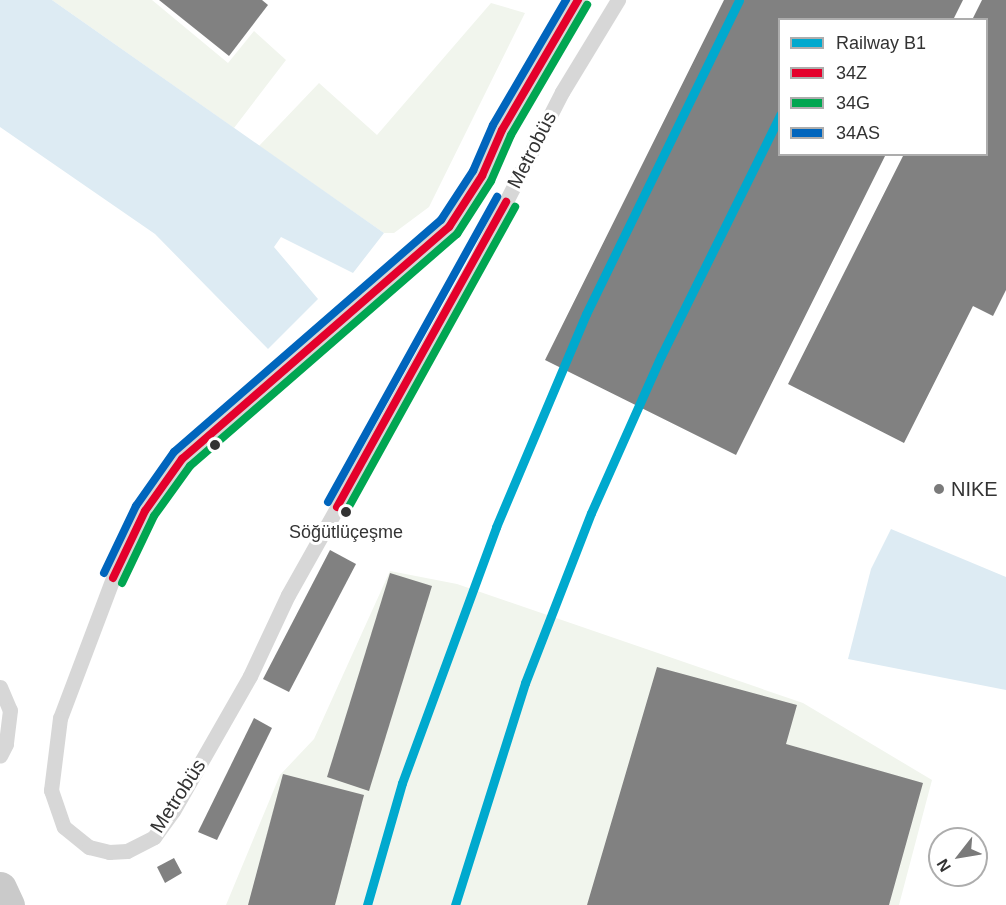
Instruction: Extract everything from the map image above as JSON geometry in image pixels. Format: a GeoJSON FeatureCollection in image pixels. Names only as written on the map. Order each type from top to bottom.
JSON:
{"type":"FeatureCollection","features":[{"type":"Feature","properties":{"kind":"main road"},"geometry":{"type":"LineString","coordinates":[[0,888],[8,905]]}},
{"type":"Feature","properties":{"kind":"lane","name":"Metrobüs"},"geometry":{"type":"LineString","coordinates":[[578,0],[527,87],[482,176],[449,227],[182,459],[144,511],[113,578],[60,718],[51,790],[64,827],[89,847],[109,852],[127,851],[154,837],[173,811],[250,676],[288,595],[474,264],[556,103],[618,0]]}},
{"type":"Feature","properties":{"kind":"lane"},"geometry":{"type":"LineString","coordinates":[[0,687],[10,710],[6,744],[0,756]]}},
{"type":"Feature","properties":{"kind":"shaded area"},"geometry":{"type":"Polygon","coordinates":[[[0,0],[52,0],[384,233],[353,273],[281,237],[274,247],[318,299],[268,349],[155,234],[0,127],[0,0]]]}},
{"type":"Feature","properties":{"kind":"shaded area"},"geometry":{"type":"Polygon","coordinates":[[[52,0],[152,0],[228,63],[254,31],[286,60],[234,128],[52,0]]]}},
{"type":"Feature","properties":{"kind":"shaded area"},"geometry":{"type":"Polygon","coordinates":[[[491,3],[525,13],[429,207],[394,233],[384,233],[259,146],[319,83],[377,135],[491,3]]]}},
{"type":"Feature","properties":{"kind":"shaded area"},"geometry":{"type":"Polygon","coordinates":[[[891,529],[1006,577],[1006,690],[848,659],[871,569],[891,529]]]}},
{"type":"Feature","properties":{"kind":"shaded area"},"geometry":{"type":"Polygon","coordinates":[[[390,571],[457,584],[803,703],[932,780],[899,905],[226,905],[280,775],[314,739],[390,571]]]}},
{"type":"Feature","properties":{"kind":"building"},"geometry":{"type":"Polygon","coordinates":[[[159,0],[262,0],[268,5],[229,56],[159,0]]]}},
{"type":"Feature","properties":{"kind":"building"},"geometry":{"type":"Polygon","coordinates":[[[724,0],[963,0],[954,18],[778,18],[778,156],[885,156],[736,455],[545,360],[724,0]]]}},
{"type":"Feature","properties":{"kind":"building"},"geometry":{"type":"Polygon","coordinates":[[[982,0],[1006,0],[1006,290],[993,316],[973,306],[904,443],[788,384],[903,156],[988,156],[988,18],[973,18],[982,0]]]}},
{"type":"Feature","properties":{"kind":"building"},"geometry":{"type":"Polygon","coordinates":[[[330,550],[356,564],[289,692],[263,679],[330,550]]]}},
{"type":"Feature","properties":{"kind":"building"},"geometry":{"type":"Polygon","coordinates":[[[390,573],[432,586],[369,791],[327,777],[390,573]]]}},
{"type":"Feature","properties":{"kind":"building"},"geometry":{"type":"Polygon","coordinates":[[[657,667],[797,705],[786,744],[923,783],[889,905],[587,905],[657,667]]]}},
{"type":"Feature","properties":{"kind":"building"},"geometry":{"type":"Polygon","coordinates":[[[254,718],[272,728],[217,840],[198,832],[254,718]]]}},
{"type":"Feature","properties":{"kind":"building"},"geometry":{"type":"Polygon","coordinates":[[[283,774],[364,795],[335,905],[248,905],[283,774]]]}},
{"type":"Feature","properties":{"kind":"building"},"geometry":{"type":"Polygon","coordinates":[[[174,858],[182,873],[165,883],[157,867],[174,858]]]}},
{"type":"Feature","properties":{"kind":"rail line","name":"B1"},"geometry":{"type":"LineString","coordinates":[[367,905],[402,783],[496,527],[586,314],[739,0]]}},
{"type":"Feature","properties":{"kind":"rail line","name":"B1"},"geometry":{"type":"LineString","coordinates":[[455,905],[525,683],[591,513],[661,356],[778,119]]}},
{"type":"Feature","properties":{"kind":"transit line","name":"34AS"},"geometry":{"type":"LineString","coordinates":[[104,573],[136,506],[174,452],[441,220],[473,171],[493,125],[566,0]]}},
{"type":"Feature","properties":{"kind":"transit line","name":"34Z"},"geometry":{"type":"LineString","coordinates":[[113,578],[145,511],[182,459],[449,227],[482,176],[502,130],[578,0]]}},
{"type":"Feature","properties":{"kind":"transit line","name":"34G"},"geometry":{"type":"LineString","coordinates":[[122,583],[154,516],[190,466],[457,234],[491,181],[511,135],[587,5]]}},
{"type":"Feature","properties":{"kind":"transit line","name":"34AS"},"geometry":{"type":"LineString","coordinates":[[328,502],[497,197]]}},
{"type":"Feature","properties":{"kind":"transit line","name":"34Z"},"geometry":{"type":"LineString","coordinates":[[337,507],[506,202]]}},
{"type":"Feature","properties":{"kind":"transit line","name":"34G"},"geometry":{"type":"LineString","coordinates":[[346,512],[515,207]]}},
{"type":"Feature","properties":{"kind":"place","name":"NIKE"},"geometry":{"type":"Point","coordinates":[939,489]}},
{"type":"Feature","properties":{"kind":"place","name":"Söğütlüçeşme"},"geometry":{"type":"Point","coordinates":[346,512]}}]}
